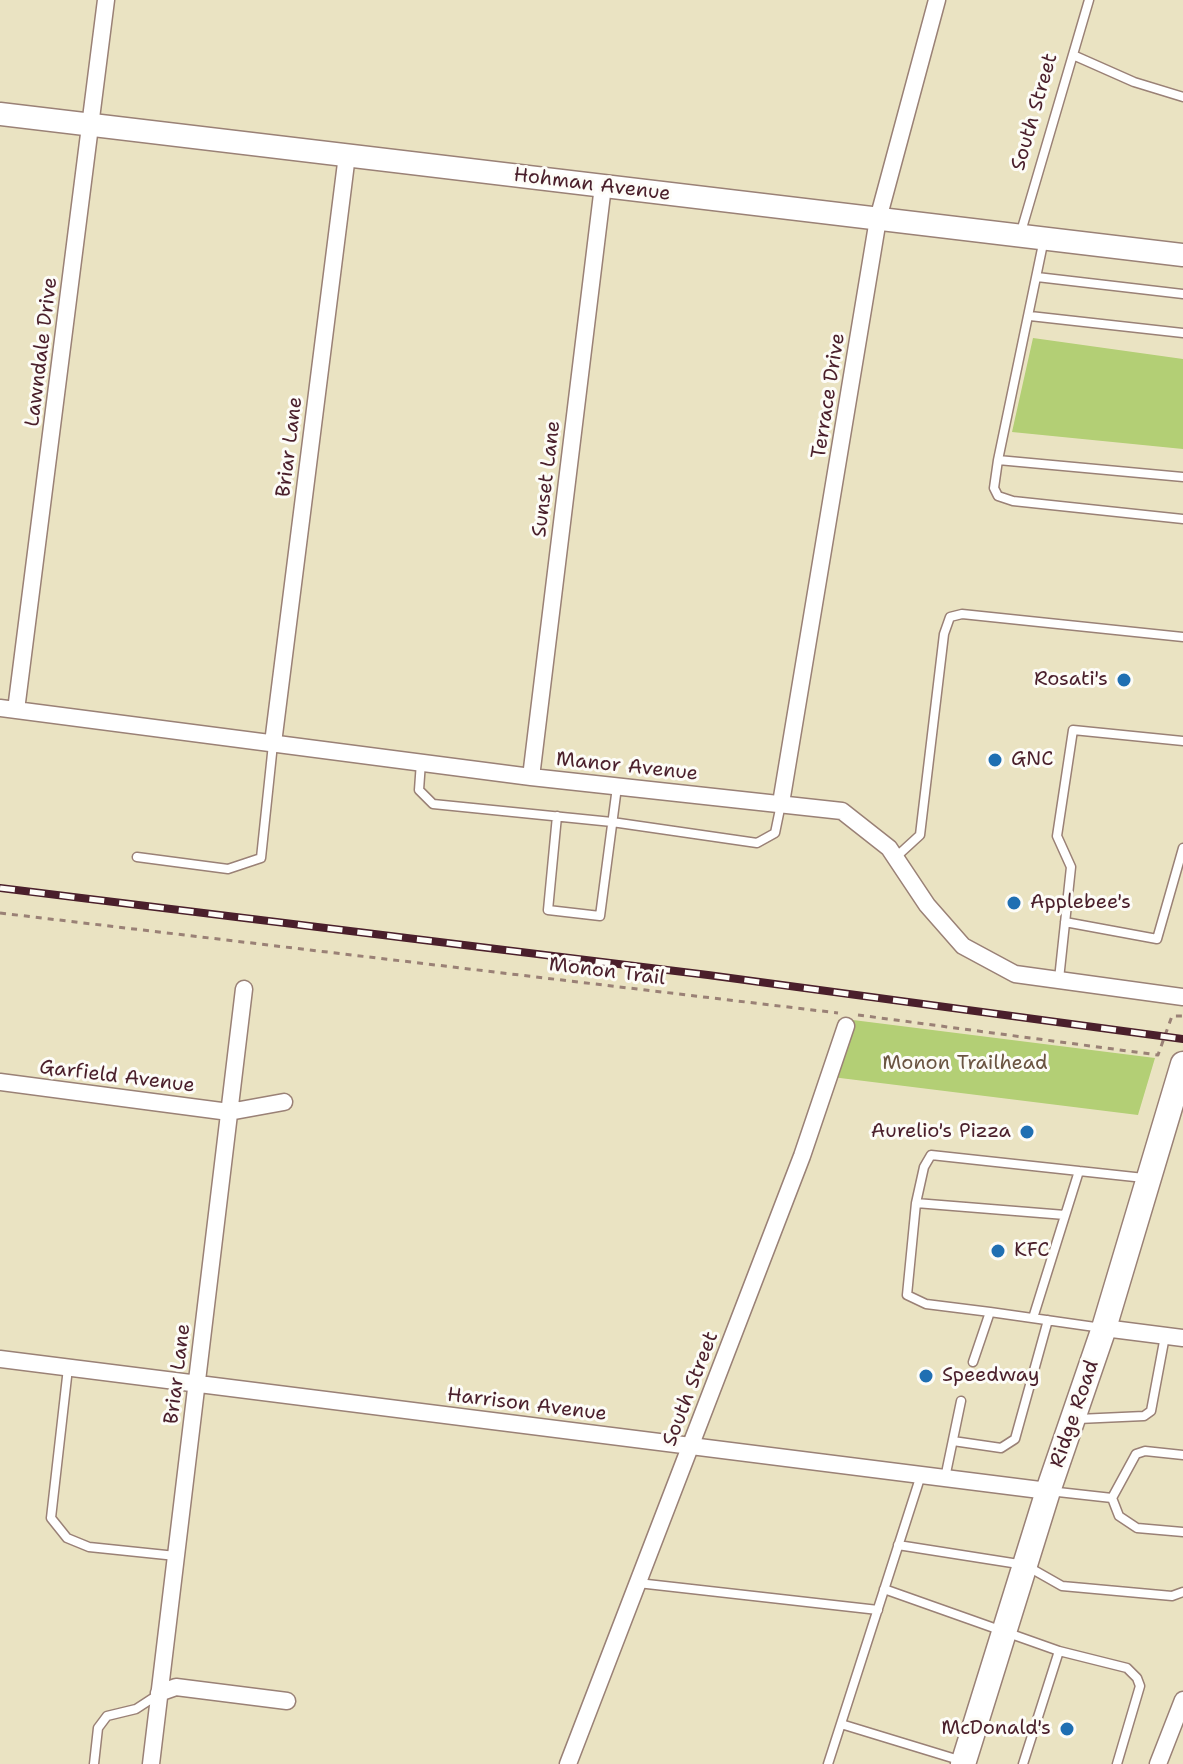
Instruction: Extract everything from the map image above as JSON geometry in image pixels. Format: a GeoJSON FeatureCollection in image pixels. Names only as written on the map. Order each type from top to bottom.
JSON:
{"type":"FeatureCollection","features":[{"type":"Feature","properties":{"kind":"main road","name":"Ridge Road"},"geometry":{"type":"LineString","coordinates":[[964,1763],[1048,1491],[1104,1328],[1148,1179],[1169,1128],[1183,1064]]}},
{"type":"Feature","properties":{"kind":"street","name":"Lawndale Drive"},"geometry":{"type":"LineString","coordinates":[[8,709],[92,125],[106,0]]}},
{"type":"Feature","properties":{"kind":"street","name":"Terrace Drive"},"geometry":{"type":"LineString","coordinates":[[781,803],[878,219],[937,0]]}},
{"type":"Feature","properties":{"kind":"street","name":"Hohman Avenue"},"geometry":{"type":"LineString","coordinates":[[0,114],[1183,255]]}},
{"type":"Feature","properties":{"kind":"street","name":"Briar Lane"},"geometry":{"type":"LineString","coordinates":[[273,743],[347,155]]}},
{"type":"Feature","properties":{"kind":"street","name":"Sunset Lane"},"geometry":{"type":"LineString","coordinates":[[531,777],[603,186]]}},
{"type":"Feature","properties":{"kind":"street","name":"Manor Avenue"},"geometry":{"type":"LineString","coordinates":[[8,709],[531,777],[842,811],[889,848],[927,905],[963,946],[1015,974],[1183,997]]}},
{"type":"Feature","properties":{"kind":"street","name":"Briar Lane"},"geometry":{"type":"LineString","coordinates":[[151,1764],[244,989]]}},
{"type":"Feature","properties":{"kind":"street","name":"South Street"},"geometry":{"type":"LineString","coordinates":[[568,1764],[802,1156],[849,1018]]}},
{"type":"Feature","properties":{"kind":"street","name":"Garfield Avenue"},"geometry":{"type":"LineString","coordinates":[[0,1082],[229,1112],[284,1102]]}},
{"type":"Feature","properties":{"kind":"street"},"geometry":{"type":"LineString","coordinates":[[1104,1328],[1183,1338]]}},
{"type":"Feature","properties":{"kind":"street","name":"Harrison Avenue"},"geometry":{"type":"LineString","coordinates":[[0,1359],[1048,1491]]}},
{"type":"Feature","properties":{"kind":"street"},"geometry":{"type":"LineString","coordinates":[[159,1693],[176,1687],[287,1701]]}},
{"type":"Feature","properties":{"kind":"street"},"geometry":{"type":"LineString","coordinates":[[1158,1764],[1178,1725],[1183,1700]]}},
{"type":"Feature","properties":{"kind":"lane","name":"South Street"},"geometry":{"type":"LineString","coordinates":[[1020,236],[1089,0]]}},
{"type":"Feature","properties":{"kind":"lane"},"geometry":{"type":"LineString","coordinates":[[1073,55],[1134,82],[1183,97]]}},
{"type":"Feature","properties":{"kind":"lane"},"geometry":{"type":"LineString","coordinates":[[1044,239],[994,488],[998,496],[1013,501],[1183,519]]}},
{"type":"Feature","properties":{"kind":"lane"},"geometry":{"type":"LineString","coordinates":[[1037,277],[1183,294]]}},
{"type":"Feature","properties":{"kind":"lane"},"geometry":{"type":"LineString","coordinates":[[1030,316],[1183,333]]}},
{"type":"Feature","properties":{"kind":"lane"},"geometry":{"type":"LineString","coordinates":[[998,460],[1183,477]]}},
{"type":"Feature","properties":{"kind":"lane"},"geometry":{"type":"LineString","coordinates":[[896,857],[920,835],[944,634],[950,617],[962,614],[1183,637]]}},
{"type":"Feature","properties":{"kind":"lane"},"geometry":{"type":"LineString","coordinates":[[1059,980],[1071,867],[1057,836],[1073,730],[1183,741]]}},
{"type":"Feature","properties":{"kind":"lane"},"geometry":{"type":"LineString","coordinates":[[137,857],[228,869],[261,858],[273,743]]}},
{"type":"Feature","properties":{"kind":"lane"},"geometry":{"type":"LineString","coordinates":[[421,762],[419,790],[433,804],[612,822],[757,843],[775,833],[781,803]]}},
{"type":"Feature","properties":{"kind":"lane"},"geometry":{"type":"LineString","coordinates":[[557,816],[548,910],[600,916],[617,786]]}},
{"type":"Feature","properties":{"kind":"lane"},"geometry":{"type":"LineString","coordinates":[[1065,922],[1157,939],[1183,848]]}},
{"type":"Feature","properties":{"kind":"lane"},"geometry":{"type":"LineString","coordinates":[[1104,1328],[926,1304],[907,1295],[916,1203],[924,1167],[931,1155],[1148,1179]]}},
{"type":"Feature","properties":{"kind":"lane"},"geometry":{"type":"LineString","coordinates":[[1033,1318],[1079,1171]]}},
{"type":"Feature","properties":{"kind":"lane"},"geometry":{"type":"LineString","coordinates":[[916,1203],[1065,1215]]}},
{"type":"Feature","properties":{"kind":"lane"},"geometry":{"type":"LineString","coordinates":[[973,1362],[990,1312]]}},
{"type":"Feature","properties":{"kind":"lane"},"geometry":{"type":"LineString","coordinates":[[953,1441],[1001,1448],[1015,1439],[1048,1320]]}},
{"type":"Feature","properties":{"kind":"lane"},"geometry":{"type":"LineString","coordinates":[[1073,1420],[1144,1416],[1151,1411],[1165,1336]]}},
{"type":"Feature","properties":{"kind":"lane"},"geometry":{"type":"LineString","coordinates":[[68,1367],[51,1518],[67,1538],[89,1547],[176,1556]]}},
{"type":"Feature","properties":{"kind":"lane"},"geometry":{"type":"LineString","coordinates":[[945,1478],[961,1401]]}},
{"type":"Feature","properties":{"kind":"lane"},"geometry":{"type":"LineString","coordinates":[[1183,1455],[1145,1451],[1136,1454],[1112,1498],[1119,1516],[1137,1528],[1183,1532]]}},
{"type":"Feature","properties":{"kind":"lane"},"geometry":{"type":"LineString","coordinates":[[828,1764],[921,1475]]}},
{"type":"Feature","properties":{"kind":"lane"},"geometry":{"type":"LineString","coordinates":[[1048,1491],[1112,1498]]}},
{"type":"Feature","properties":{"kind":"lane"},"geometry":{"type":"LineString","coordinates":[[898,1545],[1025,1565],[1062,1586],[1172,1596],[1183,1592]]}},
{"type":"Feature","properties":{"kind":"lane"},"geometry":{"type":"LineString","coordinates":[[637,1583],[878,1610]]}},
{"type":"Feature","properties":{"kind":"lane"},"geometry":{"type":"LineString","coordinates":[[884,1589],[1059,1651],[1127,1668],[1140,1686],[1117,1764]]}},
{"type":"Feature","properties":{"kind":"lane"},"geometry":{"type":"LineString","coordinates":[[1023,1764],[1059,1651]]}},
{"type":"Feature","properties":{"kind":"lane"},"geometry":{"type":"LineString","coordinates":[[94,1764],[98,1728],[107,1716],[136,1709],[159,1693]]}},
{"type":"Feature","properties":{"kind":"lane"},"geometry":{"type":"LineString","coordinates":[[841,1724],[964,1763]]}},
{"type":"Feature","properties":{"kind":"path","name":"Monon Trail"},"geometry":{"type":"LineString","coordinates":[[0,913],[1158,1055],[1172,1016],[1183,1016]]}},
{"type":"Feature","properties":{"kind":"green space"},"geometry":{"type":"Polygon","coordinates":[[[1033,338],[1183,359],[1183,449],[1012,432],[1033,338]]]}},
{"type":"Feature","properties":{"kind":"green space","name":"Monon Trailhead"},"geometry":{"type":"Polygon","coordinates":[[[853,1020],[1155,1058],[1138,1115],[832,1077],[853,1020]]]}},
{"type":"Feature","properties":{"kind":"railway"},"geometry":{"type":"LineString","coordinates":[[0,888],[708,975],[1183,1039]]}},
{"type":"Feature","properties":{"kind":"place","name":"Rosati's"},"geometry":{"type":"Point","coordinates":[1124,680]}},
{"type":"Feature","properties":{"kind":"place","name":"GNC"},"geometry":{"type":"Point","coordinates":[995,760]}},
{"type":"Feature","properties":{"kind":"place","name":"Applebee's"},"geometry":{"type":"Point","coordinates":[1014,903]}},
{"type":"Feature","properties":{"kind":"place","name":"Aurelio's Pizza"},"geometry":{"type":"Point","coordinates":[1027,1132]}},
{"type":"Feature","properties":{"kind":"place","name":"KFC"},"geometry":{"type":"Point","coordinates":[998,1251]}},
{"type":"Feature","properties":{"kind":"place","name":"Speedway"},"geometry":{"type":"Point","coordinates":[926,1376]}},
{"type":"Feature","properties":{"kind":"place","name":"McDonald's"},"geometry":{"type":"Point","coordinates":[1067,1729]}}]}
